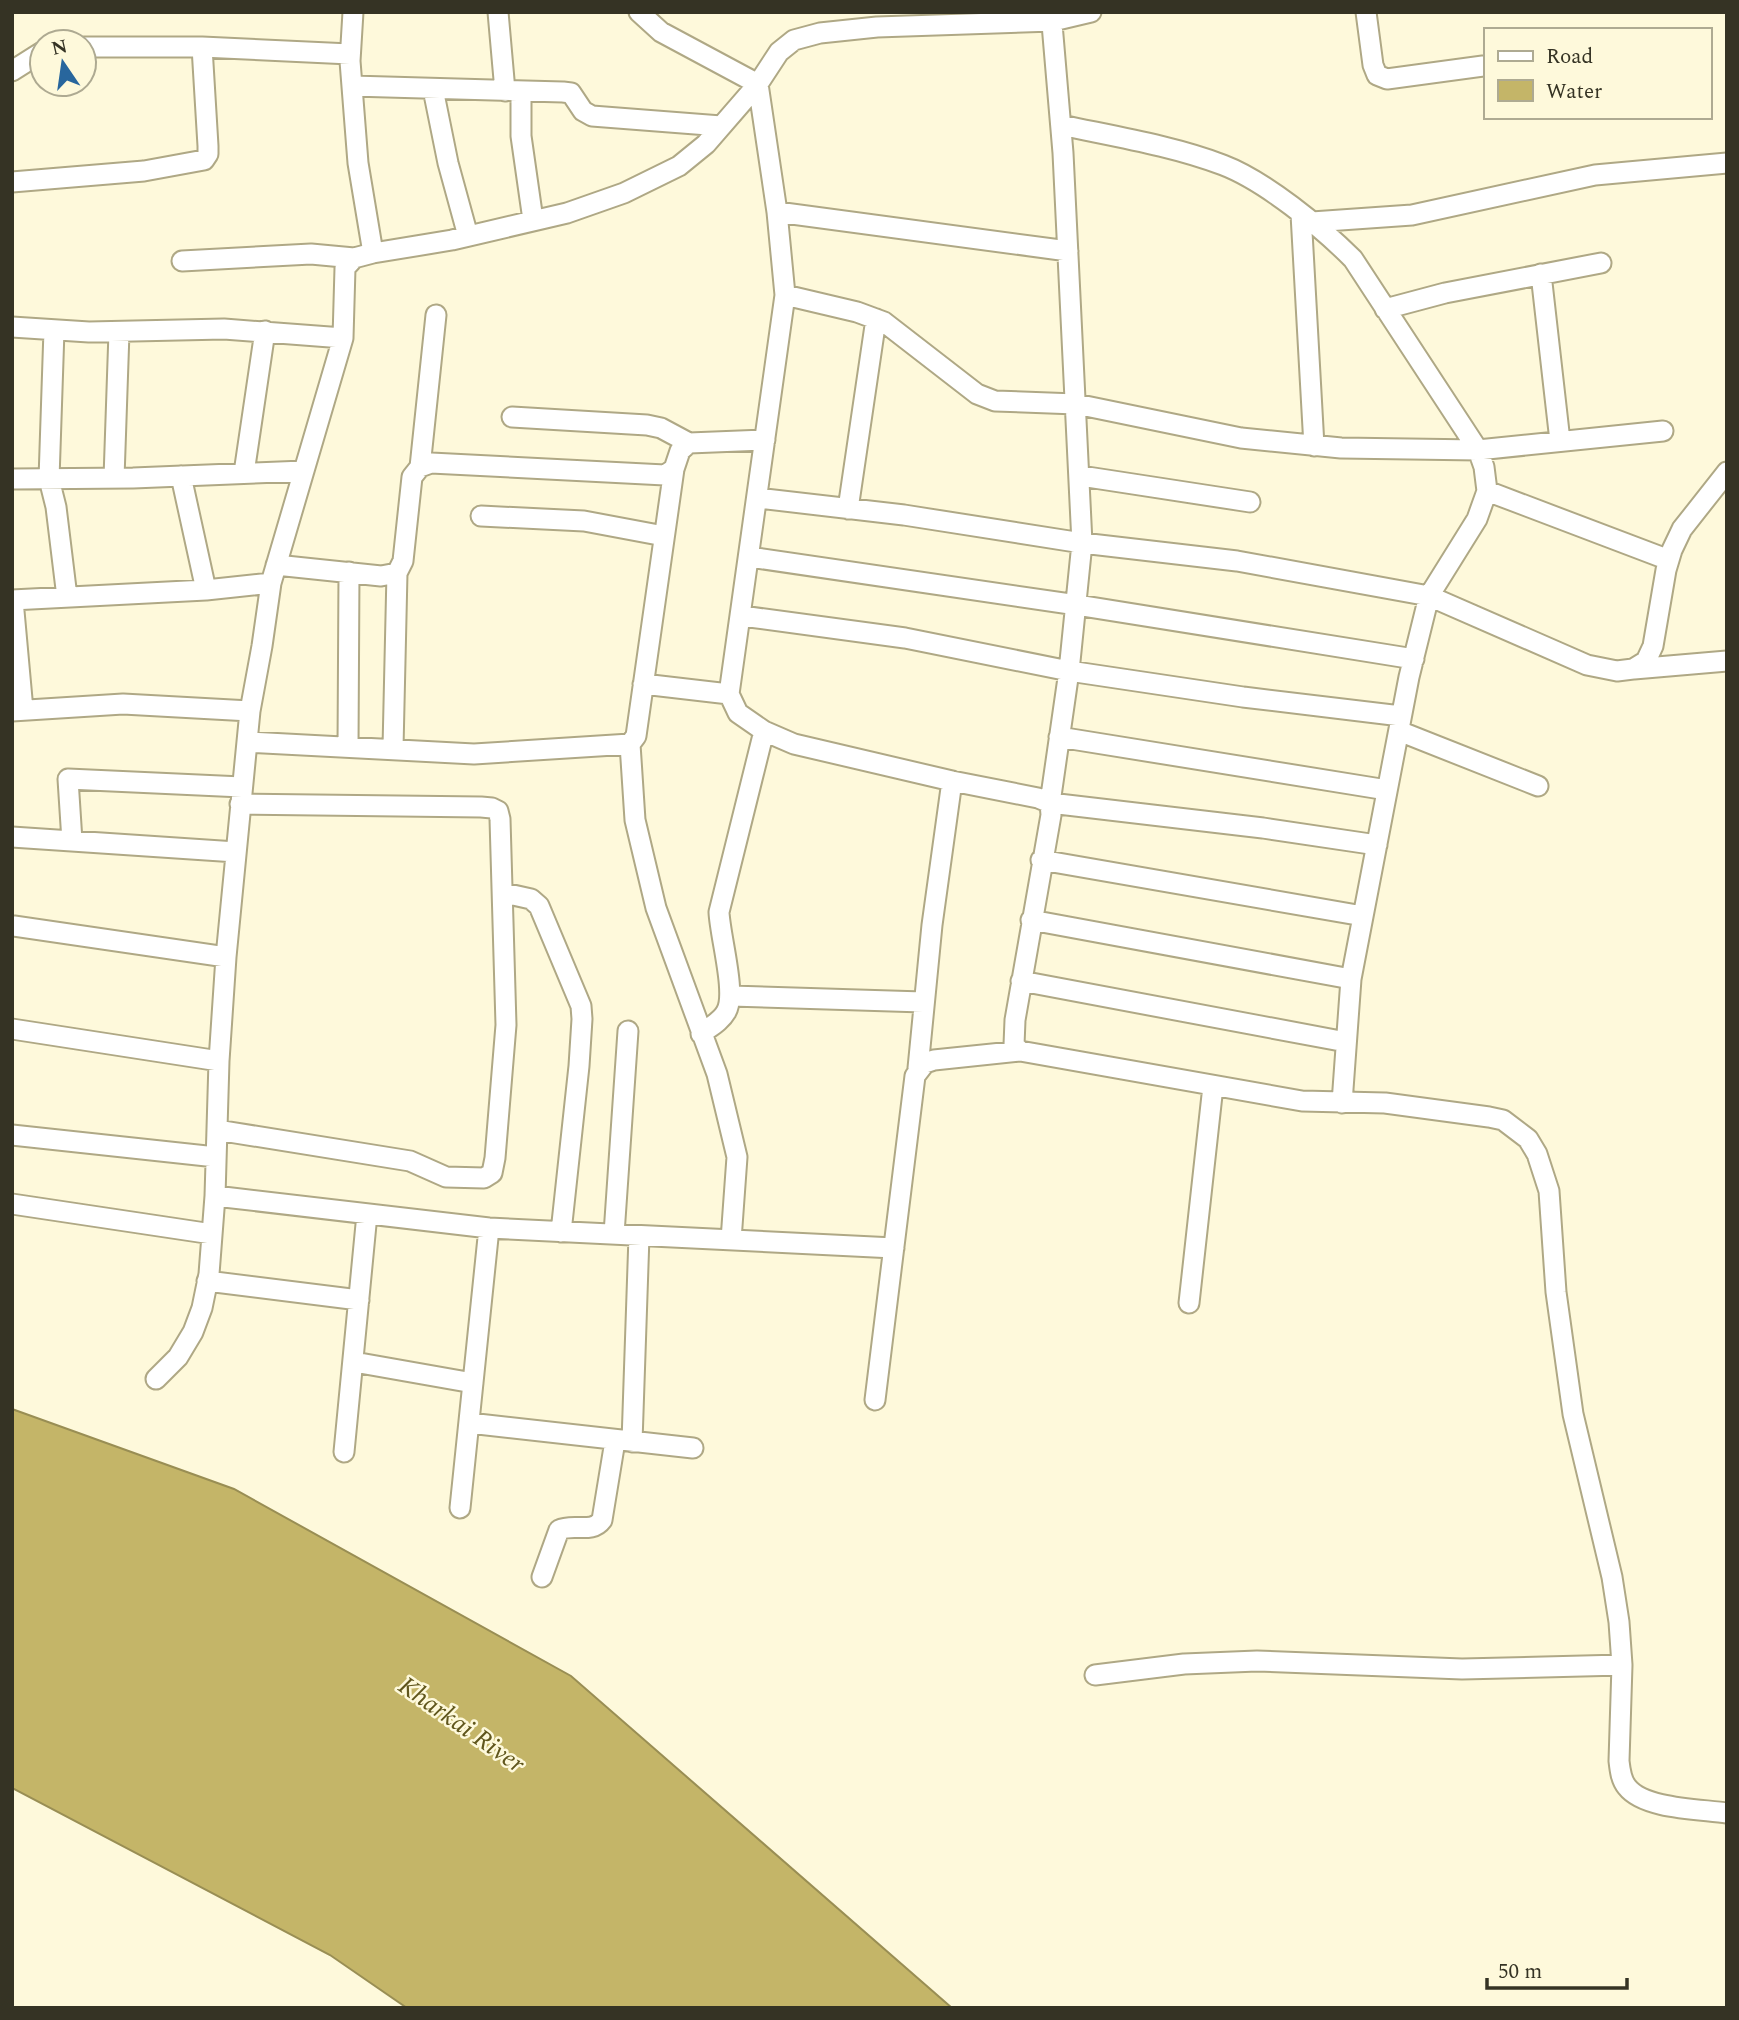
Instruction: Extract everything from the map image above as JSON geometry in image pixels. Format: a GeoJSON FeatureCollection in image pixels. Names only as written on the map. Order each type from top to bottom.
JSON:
{"type":"FeatureCollection","features":[{"type":"Feature","properties":{"kind":"street"},"geometry":{"type":"LineString","coordinates":[[353,12],[350,54],[364,256]]}},
{"type":"Feature","properties":{"kind":"street"},"geometry":{"type":"LineString","coordinates":[[498,12],[521,136],[533,220]]}},
{"type":"Feature","properties":{"kind":"street"},"geometry":{"type":"LineString","coordinates":[[639,12],[660,32],[758,84]]}},
{"type":"Feature","properties":{"kind":"street"},"geometry":{"type":"LineString","coordinates":[[182,261],[311,254],[364,256],[468,236],[567,212],[624,193],[679,166],[706,144],[758,84],[779,52],[794,40],[820,33],[877,27],[1052,17],[1091,12]]}},
{"type":"Feature","properties":{"kind":"street"},"geometry":{"type":"LineString","coordinates":[[1366,12],[1373,65],[1377,75],[1387,79],[1483,66]]}},
{"type":"Feature","properties":{"kind":"street"},"geometry":{"type":"LineString","coordinates":[[1020,1051],[1014,1045],[1015,1020],[1051,815],[1050,803],[1077,606],[1082,543],[1081,476],[1061,125],[1052,17]]}},
{"type":"Feature","properties":{"kind":"street"},"geometry":{"type":"LineString","coordinates":[[98,47],[202,47],[350,54]]}},
{"type":"Feature","properties":{"kind":"street"},"geometry":{"type":"LineString","coordinates":[[12,182],[144,171],[204,160],[208,154],[208,146],[202,47]]}},
{"type":"Feature","properties":{"kind":"street"},"geometry":{"type":"LineString","coordinates":[[12,71],[28,61]]}},
{"type":"Feature","properties":{"kind":"street"},"geometry":{"type":"LineString","coordinates":[[758,84],[777,212],[785,295],[729,694],[738,713],[764,731],[794,744],[1038,798],[1050,803],[1264,828],[1377,845]]}},
{"type":"Feature","properties":{"kind":"street"},"geometry":{"type":"LineString","coordinates":[[352,86],[571,93],[583,111],[592,116],[721,126]]}},
{"type":"Feature","properties":{"kind":"street"},"geometry":{"type":"LineString","coordinates":[[433,89],[448,163],[468,236]]}},
{"type":"Feature","properties":{"kind":"street"},"geometry":{"type":"LineString","coordinates":[[1061,125],[1222,164],[1249,177],[1328,234],[1353,259],[1478,450],[1484,467],[1487,491],[1477,519],[1429,596],[1414,659],[1351,979],[1342,1103]]}},
{"type":"Feature","properties":{"kind":"street"},"geometry":{"type":"LineString","coordinates":[[1306,218],[1412,215],[1595,175],[1727,163]]}},
{"type":"Feature","properties":{"kind":"street"},"geometry":{"type":"LineString","coordinates":[[777,212],[1068,251]]}},
{"type":"Feature","properties":{"kind":"street"},"geometry":{"type":"LineString","coordinates":[[1306,218],[1314,446]]}},
{"type":"Feature","properties":{"kind":"street"},"geometry":{"type":"LineString","coordinates":[[156,1379],[178,1357],[193,1332],[202,1308],[207,1282],[215,1196],[219,1061],[226,957],[250,711],[273,574],[343,338],[345,268],[364,256]]}},
{"type":"Feature","properties":{"kind":"street"},"geometry":{"type":"LineString","coordinates":[[1385,309],[1445,293],[1601,263]]}},
{"type":"Feature","properties":{"kind":"street"},"geometry":{"type":"LineString","coordinates":[[1542,274],[1560,441]]}},
{"type":"Feature","properties":{"kind":"street"},"geometry":{"type":"LineString","coordinates":[[785,295],[876,319],[896,330],[985,398],[995,401],[1076,404],[1241,438],[1341,448],[1478,450],[1663,431]]}},
{"type":"Feature","properties":{"kind":"street"},"geometry":{"type":"LineString","coordinates":[[420,467],[436,315]]}},
{"type":"Feature","properties":{"kind":"street"},"geometry":{"type":"LineString","coordinates":[[848,509],[876,319]]}},
{"type":"Feature","properties":{"kind":"street"},"geometry":{"type":"LineString","coordinates":[[12,327],[119,332],[224,329],[343,338]]}},
{"type":"Feature","properties":{"kind":"street"},"geometry":{"type":"LineString","coordinates":[[54,330],[49,479],[56,507],[67,597]]}},
{"type":"Feature","properties":{"kind":"street"},"geometry":{"type":"LineString","coordinates":[[244,473],[265,331]]}},
{"type":"Feature","properties":{"kind":"street"},"geometry":{"type":"LineString","coordinates":[[114,478],[119,332]]}},
{"type":"Feature","properties":{"kind":"street"},"geometry":{"type":"LineString","coordinates":[[512,417],[647,425],[661,428],[689,443],[765,440]]}},
{"type":"Feature","properties":{"kind":"street"},"geometry":{"type":"LineString","coordinates":[[689,443],[680,451],[674,469],[636,736],[630,744],[635,820],[656,908],[717,1074],[737,1157],[731,1240]]}},
{"type":"Feature","properties":{"kind":"street"},"geometry":{"type":"LineString","coordinates":[[393,748],[397,573],[403,561],[412,477],[420,467],[431,463],[654,475],[665,475],[674,469]]}},
{"type":"Feature","properties":{"kind":"street"},"geometry":{"type":"LineString","coordinates":[[12,479],[304,471]]}},
{"type":"Feature","properties":{"kind":"street"},"geometry":{"type":"LineString","coordinates":[[1633,669],[1647,661],[1653,646],[1669,560],[1682,529],[1727,472]]}},
{"type":"Feature","properties":{"kind":"street"},"geometry":{"type":"LineString","coordinates":[[181,476],[206,590]]}},
{"type":"Feature","properties":{"kind":"street"},"geometry":{"type":"LineString","coordinates":[[1081,476],[1250,502]]}},
{"type":"Feature","properties":{"kind":"street"},"geometry":{"type":"LineString","coordinates":[[1487,491],[1669,560]]}},
{"type":"Feature","properties":{"kind":"street"},"geometry":{"type":"LineString","coordinates":[[758,498],[1082,543],[1237,561],[1429,596],[1587,665],[1616,671],[1727,661]]}},
{"type":"Feature","properties":{"kind":"street"},"geometry":{"type":"LineString","coordinates":[[481,516],[584,521],[664,536]]}},
{"type":"Feature","properties":{"kind":"street"},"geometry":{"type":"LineString","coordinates":[[750,557],[1414,659]]}},
{"type":"Feature","properties":{"kind":"street"},"geometry":{"type":"LineString","coordinates":[[250,711],[123,704],[18,710],[12,600],[206,590],[273,574],[349,572],[381,576],[397,573]]}},
{"type":"Feature","properties":{"kind":"street"},"geometry":{"type":"LineString","coordinates":[[348,747],[349,572]]}},
{"type":"Feature","properties":{"kind":"street"},"geometry":{"type":"LineString","coordinates":[[742,616],[905,638],[1069,671],[1400,724],[1538,786]]}},
{"type":"Feature","properties":{"kind":"street"},"geometry":{"type":"LineString","coordinates":[[643,684],[729,694]]}},
{"type":"Feature","properties":{"kind":"street"},"geometry":{"type":"LineString","coordinates":[[701,1034],[721,1019],[728,1009],[731,996],[719,912],[764,731]]}},
{"type":"Feature","properties":{"kind":"street"},"geometry":{"type":"LineString","coordinates":[[1059,737],[1387,790]]}},
{"type":"Feature","properties":{"kind":"street"},"geometry":{"type":"LineString","coordinates":[[247,742],[474,754],[630,744]]}},
{"type":"Feature","properties":{"kind":"street"},"geometry":{"type":"LineString","coordinates":[[72,841],[68,779],[241,795],[492,808],[498,811],[504,893],[506,1025],[492,1172],[484,1178],[446,1177],[410,1161],[217,1130]]}},
{"type":"Feature","properties":{"kind":"street"},"geometry":{"type":"LineString","coordinates":[[875,1400],[952,781]]}},
{"type":"Feature","properties":{"kind":"street"},"geometry":{"type":"LineString","coordinates":[[12,837],[236,852]]}},
{"type":"Feature","properties":{"kind":"street"},"geometry":{"type":"LineString","coordinates":[[1041,860],[1363,916]]}},
{"type":"Feature","properties":{"kind":"street"},"geometry":{"type":"LineString","coordinates":[[504,893],[531,899],[539,906],[581,1006],[579,1066],[561,1232]]}},
{"type":"Feature","properties":{"kind":"street"},"geometry":{"type":"LineString","coordinates":[[1031,920],[1351,979]]}},
{"type":"Feature","properties":{"kind":"street"},"geometry":{"type":"LineString","coordinates":[[14,926],[226,957]]}},
{"type":"Feature","properties":{"kind":"street"},"geometry":{"type":"LineString","coordinates":[[1021,981],[1346,1042]]}},
{"type":"Feature","properties":{"kind":"street"},"geometry":{"type":"LineString","coordinates":[[731,996],[923,1002]]}},
{"type":"Feature","properties":{"kind":"street"},"geometry":{"type":"LineString","coordinates":[[12,1029],[219,1061]]}},
{"type":"Feature","properties":{"kind":"street"},"geometry":{"type":"LineString","coordinates":[[614,1234],[628,1031]]}},
{"type":"Feature","properties":{"kind":"street"},"geometry":{"type":"LineString","coordinates":[[918,1068],[943,1058],[1020,1051],[1302,1101],[1385,1103],[1503,1120],[1528,1139],[1537,1154],[1549,1191],[1555,1279],[1573,1414],[1612,1577],[1619,1622],[1622,1665],[1619,1761],[1625,1785],[1645,1802],[1727,1813]]}},
{"type":"Feature","properties":{"kind":"street"},"geometry":{"type":"LineString","coordinates":[[1189,1303],[1213,1086]]}},
{"type":"Feature","properties":{"kind":"street"},"geometry":{"type":"LineString","coordinates":[[12,1135],[216,1157]]}},
{"type":"Feature","properties":{"kind":"street"},"geometry":{"type":"LineString","coordinates":[[215,1196],[489,1228],[894,1248]]}},
{"type":"Feature","properties":{"kind":"street"},"geometry":{"type":"LineString","coordinates":[[12,1204],[212,1234]]}},
{"type":"Feature","properties":{"kind":"street"},"geometry":{"type":"LineString","coordinates":[[344,1452],[355,1362],[367,1214]]}},
{"type":"Feature","properties":{"kind":"street"},"geometry":{"type":"LineString","coordinates":[[460,1508],[489,1228]]}},
{"type":"Feature","properties":{"kind":"street"},"geometry":{"type":"LineString","coordinates":[[542,1577],[559,1530],[568,1527],[593,1527],[602,1520],[624,1441],[639,1236]]}},
{"type":"Feature","properties":{"kind":"street"},"geometry":{"type":"LineString","coordinates":[[207,1282],[359,1300]]}},
{"type":"Feature","properties":{"kind":"street"},"geometry":{"type":"LineString","coordinates":[[355,1362],[472,1383]]}},
{"type":"Feature","properties":{"kind":"street"},"geometry":{"type":"LineString","coordinates":[[469,1423],[693,1448]]}},
{"type":"Feature","properties":{"kind":"street"},"geometry":{"type":"LineString","coordinates":[[1095,1675],[1184,1664],[1257,1661],[1462,1669],[1622,1665]]}},
{"type":"Feature","properties":{"kind":"water","name":"Kharkai River"},"geometry":{"type":"Polygon","coordinates":[[[12,1409],[234,1489],[571,1676],[952,2008],[407,2008],[330,1955],[12,1788],[12,1409]]]}}]}
